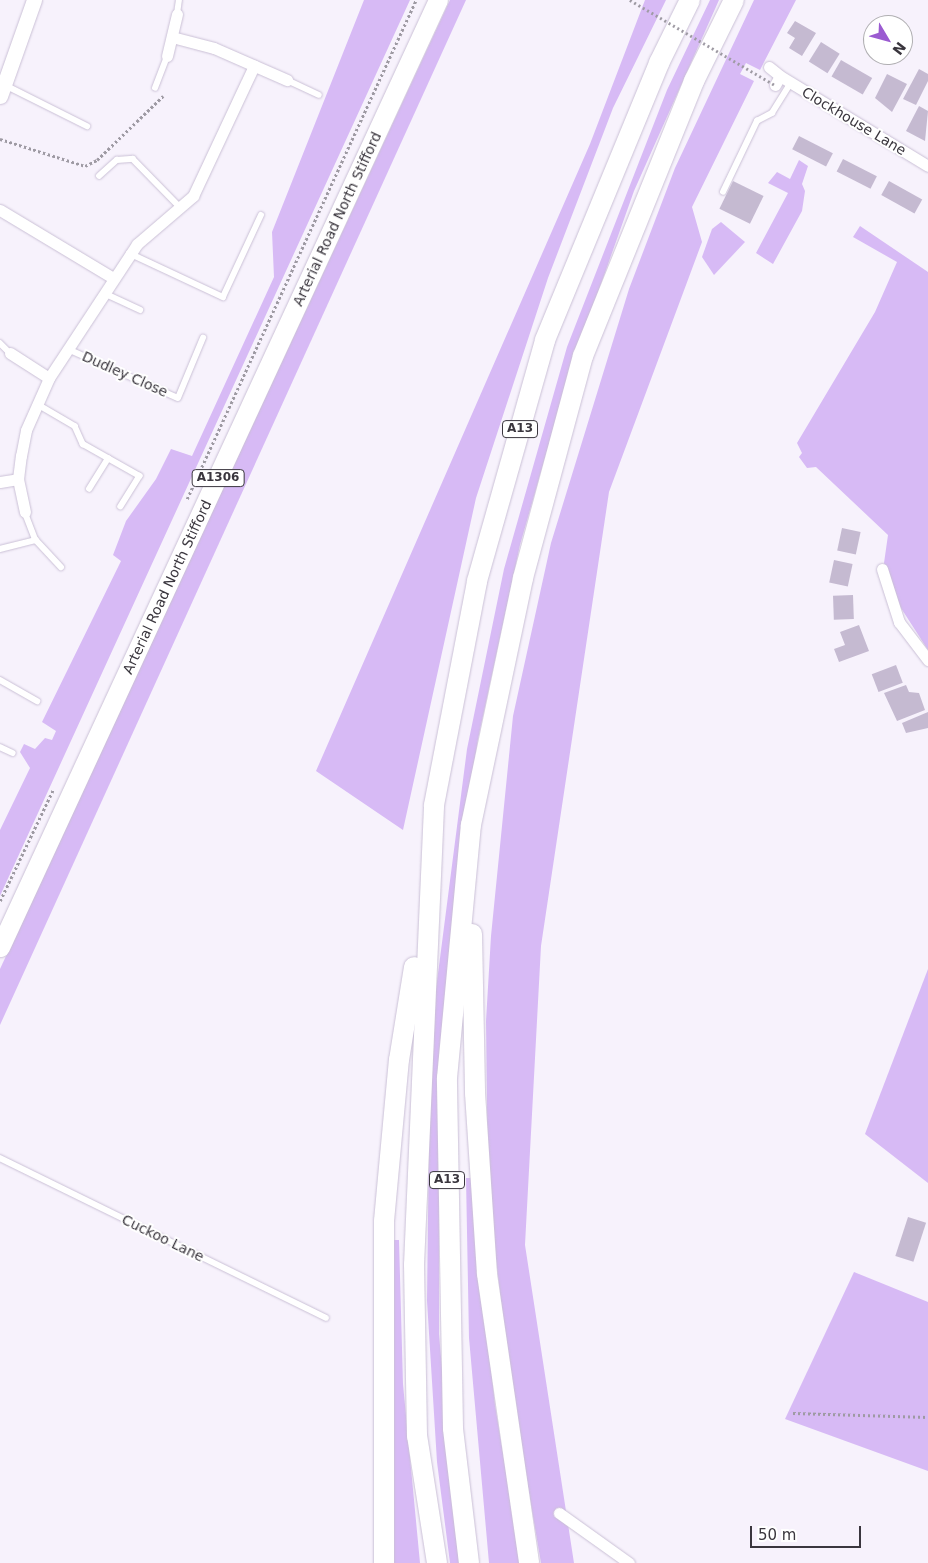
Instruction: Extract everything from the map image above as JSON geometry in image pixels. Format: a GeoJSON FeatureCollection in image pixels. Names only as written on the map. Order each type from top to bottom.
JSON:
{"type":"FeatureCollection","features":[{"type":"Feature","properties":{"kind":"highway","name":"A13"},"geometry":{"type":"LineString","coordinates":[[437,1563],[417,1436],[414,1265],[428,881],[434,805],[477,581],[545,340],[659,63],[690,0]]}},
{"type":"Feature","properties":{"kind":"highway","name":"A13"},"geometry":{"type":"LineString","coordinates":[[470,1563],[454,1428],[447,1078],[471,825],[523,578],[583,356],[694,81],[734,0]]}},
{"type":"Feature","properties":{"kind":"highway","name":"A13"},"geometry":{"type":"LineString","coordinates":[[471,825],[475,1093],[487,1274],[529,1563]]}},
{"type":"Feature","properties":{"kind":"highway","name":"A13"},"geometry":{"type":"LineString","coordinates":[[384,1563],[384,1221],[399,1060],[428,881]]}},
{"type":"Feature","properties":{"kind":"main road","name":"Arterial Road North Stifford"},"geometry":{"type":"LineString","coordinates":[[0,947],[437,3]]}},
{"type":"Feature","properties":{"kind":"street"},"geometry":{"type":"LineString","coordinates":[[3,90],[34,0]]}},
{"type":"Feature","properties":{"kind":"street"},"geometry":{"type":"LineString","coordinates":[[167,56],[177,14]]}},
{"type":"Feature","properties":{"kind":"street"},"geometry":{"type":"LineString","coordinates":[[172,37],[214,48],[287,80]]}},
{"type":"Feature","properties":{"kind":"street","name":"Dudley Close"},"geometry":{"type":"LineString","coordinates":[[26,512],[18,479],[26,430],[49,378],[129,253],[181,208],[203,181],[254,66]]}},
{"type":"Feature","properties":{"kind":"street","name":"Clockhouse Lane"},"geometry":{"type":"LineString","coordinates":[[769,67],[778,80],[792,83],[928,166]]}},
{"type":"Feature","properties":{"kind":"street"},"geometry":{"type":"LineString","coordinates":[[0,210],[112,278]]}},
{"type":"Feature","properties":{"kind":"street"},"geometry":{"type":"LineString","coordinates":[[10,353],[49,378]]}},
{"type":"Feature","properties":{"kind":"street"},"geometry":{"type":"LineString","coordinates":[[0,482],[18,479]]}},
{"type":"Feature","properties":{"kind":"street"},"geometry":{"type":"LineString","coordinates":[[882,569],[898,622],[928,660]]}},
{"type":"Feature","properties":{"kind":"street"},"geometry":{"type":"LineString","coordinates":[[559,1513],[629,1563]]}},
{"type":"Feature","properties":{"kind":"lane"},"geometry":{"type":"LineString","coordinates":[[177,14],[180,0]]}},
{"type":"Feature","properties":{"kind":"lane"},"geometry":{"type":"LineString","coordinates":[[155,88],[167,56]]}},
{"type":"Feature","properties":{"kind":"lane"},"geometry":{"type":"LineString","coordinates":[[287,80],[319,95]]}},
{"type":"Feature","properties":{"kind":"lane"},"geometry":{"type":"LineString","coordinates":[[723,192],[757,121],[772,113],[792,83]]}},
{"type":"Feature","properties":{"kind":"lane"},"geometry":{"type":"LineString","coordinates":[[3,90],[87,126]]}},
{"type":"Feature","properties":{"kind":"lane"},"geometry":{"type":"LineString","coordinates":[[99,176],[125,156],[181,208]]}},
{"type":"Feature","properties":{"kind":"lane"},"geometry":{"type":"LineString","coordinates":[[129,253],[223,297],[261,215]]}},
{"type":"Feature","properties":{"kind":"lane"},"geometry":{"type":"LineString","coordinates":[[104,293],[140,310]]}},
{"type":"Feature","properties":{"kind":"lane","name":"Dudley Close"},"geometry":{"type":"LineString","coordinates":[[68,349],[178,398],[204,338]]}},
{"type":"Feature","properties":{"kind":"lane"},"geometry":{"type":"LineString","coordinates":[[0,343],[10,353]]}},
{"type":"Feature","properties":{"kind":"lane"},"geometry":{"type":"LineString","coordinates":[[37,404],[74,426],[83,444],[140,476],[121,506]]}},
{"type":"Feature","properties":{"kind":"lane"},"geometry":{"type":"LineString","coordinates":[[89,489],[108,458]]}},
{"type":"Feature","properties":{"kind":"lane","name":"Dudley Close"},"geometry":{"type":"LineString","coordinates":[[26,512],[36,540],[62,566]]}},
{"type":"Feature","properties":{"kind":"lane"},"geometry":{"type":"LineString","coordinates":[[0,549],[36,540]]}},
{"type":"Feature","properties":{"kind":"lane"},"geometry":{"type":"LineString","coordinates":[[0,680],[38,701]]}},
{"type":"Feature","properties":{"kind":"lane"},"geometry":{"type":"LineString","coordinates":[[0,747],[13,753]]}},
{"type":"Feature","properties":{"kind":"lane","name":"Cuckoo Lane"},"geometry":{"type":"LineString","coordinates":[[0,1158],[326,1318]]}},
{"type":"Feature","properties":{"kind":"path"},"geometry":{"type":"LineString","coordinates":[[185,504],[416,0]]}},
{"type":"Feature","properties":{"kind":"path"},"geometry":{"type":"LineString","coordinates":[[630,0],[778,80]]}},
{"type":"Feature","properties":{"kind":"path"},"geometry":{"type":"LineString","coordinates":[[0,139],[52,159],[85,166],[132,127],[165,89]]}},
{"type":"Feature","properties":{"kind":"path"},"geometry":{"type":"LineString","coordinates":[[0,901],[58,780]]}},
{"type":"Feature","properties":{"kind":"path"},"geometry":{"type":"LineString","coordinates":[[793,1413],[928,1417]]}},
{"type":"Feature","properties":{"kind":"shaded area"},"geometry":{"type":"Polygon","coordinates":[[[364,0],[410,0],[0,896],[0,830],[30,768],[20,752],[24,744],[35,749],[45,738],[52,740],[56,731],[42,722],[121,561],[113,555],[126,521],[156,479],[171,449],[192,456],[274,277],[272,232],[364,0]]]}},
{"type":"Feature","properties":{"kind":"shaded area"},"geometry":{"type":"Polygon","coordinates":[[[450,0],[466,0],[0,1025],[0,969],[450,0]]]}},
{"type":"Feature","properties":{"kind":"shaded area"},"geometry":{"type":"Polygon","coordinates":[[[645,0],[666,0],[613,108],[548,278],[476,498],[403,830],[316,771],[590,144],[645,0]]]}},
{"type":"Feature","properties":{"kind":"shaded area"},"geometry":{"type":"Polygon","coordinates":[[[710,0],[719,0],[634,191],[568,377],[520,545],[478,739],[467,809],[439,1112],[439,1334],[459,1563],[450,1563],[437,1462],[427,1301],[429,1136],[436,989],[467,749],[504,569],[567,347],[667,90],[710,0]]]}},
{"type":"Feature","properties":{"kind":"shaded area"},"geometry":{"type":"Polygon","coordinates":[[[754,0],[796,0],[760,70],[746,63],[740,74],[754,81],[692,207],[702,242],[609,492],[541,946],[525,1245],[574,1563],[541,1563],[511,1387],[488,1190],[486,1021],[491,936],[513,716],[551,543],[629,289],[675,168],[754,0]]]}},
{"type":"Feature","properties":{"kind":"shaded area"},"geometry":{"type":"Polygon","coordinates":[[[799,160],[808,166],[802,184],[805,191],[802,211],[773,264],[756,253],[788,193],[768,183],[777,172],[790,179],[799,160]]]}},
{"type":"Feature","properties":{"kind":"shaded area"},"geometry":{"type":"Polygon","coordinates":[[[721,222],[745,242],[714,275],[702,257],[712,229],[721,222]]]}},
{"type":"Feature","properties":{"kind":"shaded area"},"geometry":{"type":"Polygon","coordinates":[[[860,226],[928,272],[928,650],[899,605],[884,563],[888,535],[816,467],[807,468],[799,457],[802,453],[797,443],[875,312],[897,262],[853,237],[860,226]]]}},
{"type":"Feature","properties":{"kind":"shaded area"},"geometry":{"type":"Polygon","coordinates":[[[928,969],[928,1183],[865,1134],[928,969]]]}},
{"type":"Feature","properties":{"kind":"shaded area"},"geometry":{"type":"Polygon","coordinates":[[[466,1178],[471,1178],[495,1405],[521,1563],[489,1563],[469,1338],[466,1178]]]}},
{"type":"Feature","properties":{"kind":"shaded area"},"geometry":{"type":"Polygon","coordinates":[[[393,1240],[399,1240],[403,1384],[420,1563],[392,1563],[393,1240]]]}},
{"type":"Feature","properties":{"kind":"shaded area"},"geometry":{"type":"Polygon","coordinates":[[[854,1272],[928,1302],[928,1471],[785,1419],[854,1272]]]}},
{"type":"Feature","properties":{"kind":"building"},"geometry":{"type":"Polygon","coordinates":[[[795,21],[816,33],[802,56],[789,48],[795,38],[787,33],[795,21]]]}},
{"type":"Feature","properties":{"kind":"building"},"geometry":{"type":"Polygon","coordinates":[[[821,42],[840,54],[827,73],[809,62],[821,42]]]}},
{"type":"Feature","properties":{"kind":"building"},"geometry":{"type":"Polygon","coordinates":[[[841,60],[872,78],[863,94],[832,76],[841,60]]]}},
{"type":"Feature","properties":{"kind":"building"},"geometry":{"type":"Polygon","coordinates":[[[919,69],[928,74],[928,81],[916,105],[903,99],[919,69]]]}},
{"type":"Feature","properties":{"kind":"building"},"geometry":{"type":"Polygon","coordinates":[[[887,74],[907,84],[892,112],[875,98],[887,74]]]}},
{"type":"Feature","properties":{"kind":"building"},"geometry":{"type":"Polygon","coordinates":[[[919,106],[928,111],[925,141],[906,131],[919,106]]]}},
{"type":"Feature","properties":{"kind":"building"},"geometry":{"type":"Polygon","coordinates":[[[799,136],[833,153],[826,167],[792,149],[799,136]]]}},
{"type":"Feature","properties":{"kind":"building"},"geometry":{"type":"Polygon","coordinates":[[[843,159],[877,176],[871,189],[837,171],[843,159]]]}},
{"type":"Feature","properties":{"kind":"building"},"geometry":{"type":"Polygon","coordinates":[[[733,181],[764,196],[750,224],[719,209],[733,181]]]}},
{"type":"Feature","properties":{"kind":"building"},"geometry":{"type":"Polygon","coordinates":[[[889,181],[922,199],[914,213],[881,195],[889,181]]]}},
{"type":"Feature","properties":{"kind":"building"},"geometry":{"type":"Polygon","coordinates":[[[842,528],[861,532],[856,554],[837,550],[842,528]]]}},
{"type":"Feature","properties":{"kind":"building"},"geometry":{"type":"Polygon","coordinates":[[[834,560],[853,564],[848,586],[829,582],[834,560]]]}},
{"type":"Feature","properties":{"kind":"building"},"geometry":{"type":"Polygon","coordinates":[[[853,595],[854,619],[834,620],[833,596],[853,595]]]}},
{"type":"Feature","properties":{"kind":"building"},"geometry":{"type":"Polygon","coordinates":[[[859,625],[869,651],[839,662],[834,649],[845,645],[840,632],[859,625]]]}},
{"type":"Feature","properties":{"kind":"building"},"geometry":{"type":"Polygon","coordinates":[[[896,665],[903,683],[879,692],[872,674],[896,665]]]}},
{"type":"Feature","properties":{"kind":"building"},"geometry":{"type":"Polygon","coordinates":[[[906,685],[909,692],[919,693],[925,710],[897,721],[884,693],[906,685]]]}},
{"type":"Feature","properties":{"kind":"building"},"geometry":{"type":"Polygon","coordinates":[[[928,712],[928,728],[906,733],[902,723],[928,712]]]}},
{"type":"Feature","properties":{"kind":"building"},"geometry":{"type":"Polygon","coordinates":[[[908,1217],[926,1223],[913,1262],[895,1256],[908,1217]]]}}]}
